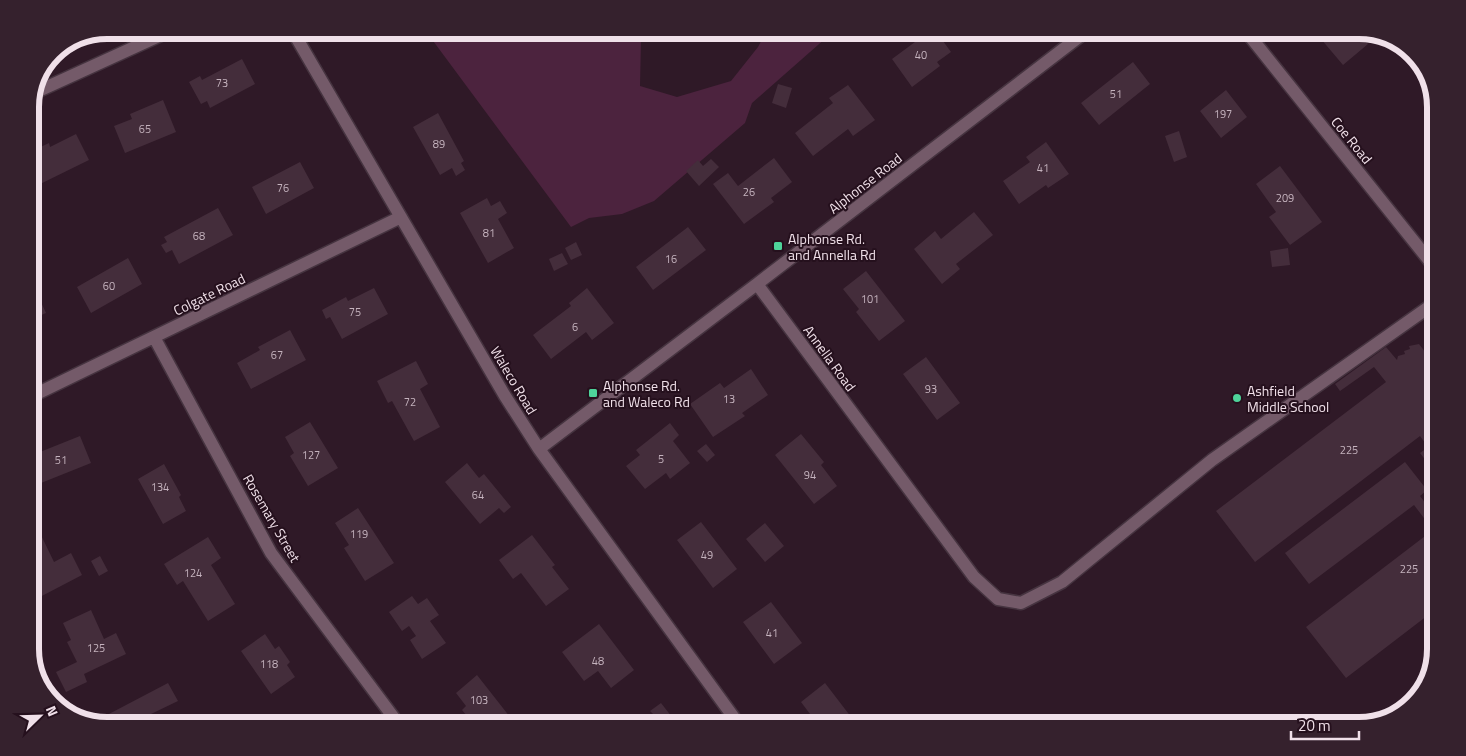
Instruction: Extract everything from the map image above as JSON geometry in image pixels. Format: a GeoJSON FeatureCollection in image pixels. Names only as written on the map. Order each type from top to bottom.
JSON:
{"type":"FeatureCollection","features":[{"type":"Feature","properties":{"kind":"street"},"geometry":{"type":"LineString","coordinates":[[41,90],[152,39]]}},
{"type":"Feature","properties":{"kind":"street","name":"Waleco Road"},"geometry":{"type":"LineString","coordinates":[[297,39],[505,396],[539,449],[733,717]]}},
{"type":"Feature","properties":{"kind":"street","name":"Alphonse Road"},"geometry":{"type":"LineString","coordinates":[[539,449],[1076,39]]}},
{"type":"Feature","properties":{"kind":"street","name":"Coe Road"},"geometry":{"type":"LineString","coordinates":[[1252,39],[1427,258]]}},
{"type":"Feature","properties":{"kind":"street","name":"Colgate Road"},"geometry":{"type":"LineString","coordinates":[[39,393],[401,217]]}},
{"type":"Feature","properties":{"kind":"street","name":"Annella Road"},"geometry":{"type":"LineString","coordinates":[[757,284],[974,577],[998,599],[1021,603],[1062,582],[1212,460],[1427,308]]}},
{"type":"Feature","properties":{"kind":"street","name":"Rosemary Street"},"geometry":{"type":"LineString","coordinates":[[154,337],[271,553],[393,717]]}},
{"type":"Feature","properties":{"kind":"shaded area"},"geometry":{"type":"Polygon","coordinates":[[[432,39],[641,39],[640,86],[677,97],[731,81],[762,39],[825,39],[752,103],[745,123],[654,201],[622,214],[589,218],[571,227],[432,39]]]}},
{"type":"Feature","properties":{"kind":"building"},"geometry":{"type":"Polygon","coordinates":[[[919,39],[942,39],[951,52],[937,62],[940,66],[912,87],[892,59],[919,39]]]}},
{"type":"Feature","properties":{"kind":"building"},"geometry":{"type":"Polygon","coordinates":[[[1321,39],[1364,39],[1368,44],[1343,65],[1321,39]]]}},
{"type":"Feature","properties":{"kind":"building"},"geometry":{"type":"Polygon","coordinates":[[[242,59],[255,84],[210,108],[207,101],[201,104],[189,82],[200,76],[202,80],[242,59]]]}},
{"type":"Feature","properties":{"kind":"building"},"geometry":{"type":"Polygon","coordinates":[[[1133,62],[1150,84],[1099,125],[1081,103],[1133,62]]]}},
{"type":"Feature","properties":{"kind":"building"},"geometry":{"type":"Polygon","coordinates":[[[778,84],[792,88],[786,108],[772,103],[778,84]]]}},
{"type":"Feature","properties":{"kind":"building"},"geometry":{"type":"Polygon","coordinates":[[[848,85],[875,120],[853,136],[848,129],[813,156],[795,133],[833,103],[829,98],[848,85]]]}},
{"type":"Feature","properties":{"kind":"building"},"geometry":{"type":"Polygon","coordinates":[[[1226,90],[1247,117],[1221,138],[1200,111],[1226,90]]]}},
{"type":"Feature","properties":{"kind":"building"},"geometry":{"type":"Polygon","coordinates":[[[163,100],[176,132],[125,153],[114,126],[132,119],[130,114],[163,100]]]}},
{"type":"Feature","properties":{"kind":"building"},"geometry":{"type":"Polygon","coordinates":[[[438,113],[464,161],[461,163],[465,170],[456,176],[452,168],[440,175],[413,127],[438,113]]]}},
{"type":"Feature","properties":{"kind":"building"},"geometry":{"type":"Polygon","coordinates":[[[1179,131],[1187,157],[1174,162],[1165,136],[1179,131]]]}},
{"type":"Feature","properties":{"kind":"building"},"geometry":{"type":"Polygon","coordinates":[[[76,134],[89,160],[39,185],[39,148],[49,143],[50,147],[76,134]]]}},
{"type":"Feature","properties":{"kind":"building"},"geometry":{"type":"Polygon","coordinates":[[[1046,142],[1069,174],[1048,188],[1046,185],[1019,204],[1003,181],[1030,162],[1026,157],[1046,142]]]}},
{"type":"Feature","properties":{"kind":"building"},"geometry":{"type":"Polygon","coordinates":[[[774,158],[792,182],[771,198],[774,202],[744,224],[713,184],[728,173],[738,186],[774,158]]]}},
{"type":"Feature","properties":{"kind":"building"},"geometry":{"type":"Polygon","coordinates":[[[711,159],[719,167],[699,186],[686,171],[698,160],[703,166],[711,159]]]}},
{"type":"Feature","properties":{"kind":"building"},"geometry":{"type":"Polygon","coordinates":[[[300,162],[314,188],[266,214],[252,187],[300,162]]]}},
{"type":"Feature","properties":{"kind":"building"},"geometry":{"type":"Polygon","coordinates":[[[1280,166],[1322,222],[1290,245],[1269,217],[1276,212],[1256,184],[1280,166]]]}},
{"type":"Feature","properties":{"kind":"building"},"geometry":{"type":"Polygon","coordinates":[[[487,198],[491,206],[500,201],[507,213],[498,219],[514,248],[488,263],[460,213],[487,198]]]}},
{"type":"Feature","properties":{"kind":"building"},"geometry":{"type":"Polygon","coordinates":[[[218,208],[233,235],[179,264],[172,250],[166,253],[161,245],[167,242],[164,237],[218,208]]]}},
{"type":"Feature","properties":{"kind":"building"},"geometry":{"type":"Polygon","coordinates":[[[974,212],[993,235],[956,264],[960,269],[942,284],[914,249],[935,231],[941,239],[974,212]]]}},
{"type":"Feature","properties":{"kind":"building"},"geometry":{"type":"Polygon","coordinates":[[[688,227],[706,250],[653,290],[636,267],[688,227]]]}},
{"type":"Feature","properties":{"kind":"building"},"geometry":{"type":"Polygon","coordinates":[[[576,242],[582,255],[571,260],[565,248],[576,242]]]}},
{"type":"Feature","properties":{"kind":"building"},"geometry":{"type":"Polygon","coordinates":[[[1288,248],[1290,265],[1272,267],[1270,251],[1288,248]]]}},
{"type":"Feature","properties":{"kind":"building"},"geometry":{"type":"Polygon","coordinates":[[[562,253],[568,264],[554,271],[549,259],[562,253]]]}},
{"type":"Feature","properties":{"kind":"building"},"geometry":{"type":"Polygon","coordinates":[[[128,258],[142,284],[91,313],[77,287],[128,258]]]}},
{"type":"Feature","properties":{"kind":"building"},"geometry":{"type":"Polygon","coordinates":[[[866,271],[905,321],[879,341],[856,312],[859,309],[843,289],[866,271]]]}},
{"type":"Feature","properties":{"kind":"building"},"geometry":{"type":"Polygon","coordinates":[[[374,288],[388,314],[342,339],[330,317],[326,319],[322,310],[346,297],[348,301],[374,288]]]}},
{"type":"Feature","properties":{"kind":"building"},"geometry":{"type":"Polygon","coordinates":[[[587,288],[614,323],[592,340],[586,332],[551,359],[533,335],[571,306],[569,303],[587,288]]]}},
{"type":"Feature","properties":{"kind":"building"},"geometry":{"type":"Polygon","coordinates":[[[39,298],[46,313],[39,316],[39,298]]]}},
{"type":"Feature","properties":{"kind":"building"},"geometry":{"type":"Polygon","coordinates":[[[290,330],[306,360],[251,389],[237,363],[260,350],[258,347],[290,330]]]}},
{"type":"Feature","properties":{"kind":"building"},"geometry":{"type":"Polygon","coordinates":[[[1419,344],[1427,354],[1427,446],[1420,436],[1255,562],[1216,511],[1386,382],[1374,367],[1340,391],[1335,384],[1386,347],[1397,360],[1398,356],[1405,354],[1404,351],[1410,349],[1409,346],[1419,344]]]}},
{"type":"Feature","properties":{"kind":"building"},"geometry":{"type":"Polygon","coordinates":[[[926,357],[960,403],[937,420],[903,374],[926,357]]]}},
{"type":"Feature","properties":{"kind":"building"},"geometry":{"type":"Polygon","coordinates":[[[416,361],[428,384],[420,389],[440,427],[414,441],[392,401],[388,403],[377,381],[416,361]]]}},
{"type":"Feature","properties":{"kind":"building"},"geometry":{"type":"Polygon","coordinates":[[[751,369],[768,395],[742,413],[745,416],[713,437],[690,404],[720,383],[724,388],[751,369]]]}},
{"type":"Feature","properties":{"kind":"building"},"geometry":{"type":"Polygon","coordinates":[[[310,422],[338,468],[308,486],[290,456],[294,453],[285,437],[310,422]]]}},
{"type":"Feature","properties":{"kind":"building"},"geometry":{"type":"Polygon","coordinates":[[[670,423],[679,435],[673,441],[690,463],[670,479],[666,473],[645,489],[626,466],[640,455],[636,450],[670,423]]]}},
{"type":"Feature","properties":{"kind":"building"},"geometry":{"type":"Polygon","coordinates":[[[801,434],[824,462],[821,465],[837,486],[814,504],[775,455],[801,434]]]}},
{"type":"Feature","properties":{"kind":"building"},"geometry":{"type":"Polygon","coordinates":[[[80,436],[91,463],[41,483],[39,478],[39,452],[80,436]]]}},
{"type":"Feature","properties":{"kind":"building"},"geometry":{"type":"Polygon","coordinates":[[[706,444],[715,455],[707,462],[697,451],[706,444]]]}},
{"type":"Feature","properties":{"kind":"building"},"geometry":{"type":"Polygon","coordinates":[[[1427,448],[1427,462],[1420,453],[1427,448]]]}},
{"type":"Feature","properties":{"kind":"building"},"geometry":{"type":"Polygon","coordinates":[[[1405,462],[1427,490],[1420,496],[1427,505],[1427,522],[1414,505],[1309,584],[1285,553],[1405,462]]]}},
{"type":"Feature","properties":{"kind":"building"},"geometry":{"type":"Polygon","coordinates":[[[467,463],[479,478],[484,474],[511,507],[504,513],[499,508],[480,524],[445,482],[467,463]]]}},
{"type":"Feature","properties":{"kind":"building"},"geometry":{"type":"Polygon","coordinates":[[[164,464],[181,495],[179,497],[186,511],[163,524],[138,479],[164,464]]]}},
{"type":"Feature","properties":{"kind":"building"},"geometry":{"type":"Polygon","coordinates":[[[358,508],[394,563],[365,581],[344,548],[349,545],[335,523],[358,508]]]}},
{"type":"Feature","properties":{"kind":"building"},"geometry":{"type":"Polygon","coordinates":[[[701,522],[737,569],[713,588],[677,540],[701,522]]]}},
{"type":"Feature","properties":{"kind":"building"},"geometry":{"type":"Polygon","coordinates":[[[765,523],[784,546],[765,562],[746,539],[765,523]]]}},
{"type":"Feature","properties":{"kind":"building"},"geometry":{"type":"Polygon","coordinates":[[[39,534],[54,562],[71,553],[82,575],[39,597],[39,534]]]}},
{"type":"Feature","properties":{"kind":"building"},"geometry":{"type":"Polygon","coordinates":[[[532,535],[555,565],[552,567],[569,589],[546,606],[521,573],[513,579],[499,560],[532,535]]]}},
{"type":"Feature","properties":{"kind":"building"},"geometry":{"type":"Polygon","coordinates":[[[1427,535],[1427,616],[1346,678],[1306,627],[1427,535]]]}},
{"type":"Feature","properties":{"kind":"building"},"geometry":{"type":"Polygon","coordinates":[[[208,537],[221,558],[211,565],[235,604],[208,621],[183,581],[177,585],[164,564],[208,537]]]}},
{"type":"Feature","properties":{"kind":"building"},"geometry":{"type":"Polygon","coordinates":[[[100,556],[108,571],[99,576],[91,561],[100,556]]]}},
{"type":"Feature","properties":{"kind":"building"},"geometry":{"type":"Polygon","coordinates":[[[412,596],[418,604],[427,598],[439,615],[430,621],[446,643],[422,659],[410,640],[416,636],[409,626],[402,631],[389,612],[412,596]]]}},
{"type":"Feature","properties":{"kind":"building"},"geometry":{"type":"Polygon","coordinates":[[[771,602],[802,643],[774,664],[743,622],[771,602]]]}},
{"type":"Feature","properties":{"kind":"building"},"geometry":{"type":"Polygon","coordinates":[[[91,610],[104,639],[116,633],[126,654],[84,674],[87,682],[66,692],[56,672],[77,662],[67,642],[71,640],[63,623],[91,610]]]}},
{"type":"Feature","properties":{"kind":"building"},"geometry":{"type":"Polygon","coordinates":[[[599,624],[634,670],[611,688],[598,671],[584,681],[562,652],[599,624]]]}},
{"type":"Feature","properties":{"kind":"building"},"geometry":{"type":"Polygon","coordinates":[[[265,634],[275,649],[279,646],[290,662],[287,665],[295,677],[271,694],[241,651],[265,634]]]}},
{"type":"Feature","properties":{"kind":"building"},"geometry":{"type":"Polygon","coordinates":[[[477,675],[510,717],[468,717],[462,710],[466,706],[456,693],[477,675]]]}},
{"type":"Feature","properties":{"kind":"building"},"geometry":{"type":"Polygon","coordinates":[[[168,683],[178,701],[151,714],[152,717],[108,717],[107,715],[168,683]]]}},
{"type":"Feature","properties":{"kind":"building"},"geometry":{"type":"Polygon","coordinates":[[[825,683],[851,717],[812,717],[801,702],[825,683]]]}},
{"type":"Feature","properties":{"kind":"building"},"geometry":{"type":"Polygon","coordinates":[[[661,703],[672,717],[651,717],[654,715],[650,711],[661,703]]]}},
{"type":"Feature","properties":{"kind":"place","name":"Alphonse Rd. and Annella Rd"},"geometry":{"type":"Point","coordinates":[778,246]}},
{"type":"Feature","properties":{"kind":"place","name":"Alphonse Rd. and Waleco Rd"},"geometry":{"type":"Point","coordinates":[593,393]}},
{"type":"Feature","properties":{"kind":"place","name":"Ashfield Middle School"},"geometry":{"type":"Point","coordinates":[1237,398]}}]}
